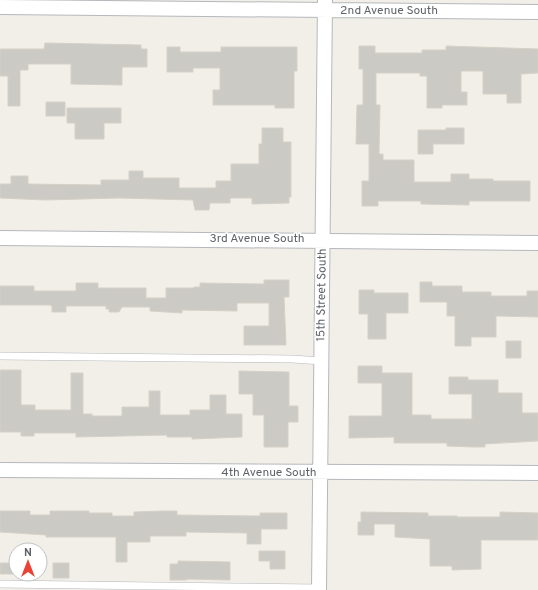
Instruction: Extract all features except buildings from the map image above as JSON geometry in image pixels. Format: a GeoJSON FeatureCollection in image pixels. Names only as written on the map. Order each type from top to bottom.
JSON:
{"type":"FeatureCollection","features":[{"type":"Feature","properties":{"kind":"street","name":"2nd Avenue South"},"geometry":{"type":"LineString","coordinates":[[0,7],[325,5],[538,12]]}},
{"type":"Feature","properties":{"kind":"street","name":"15th Street South"},"geometry":{"type":"LineString","coordinates":[[319,589],[325,5]]}},
{"type":"Feature","properties":{"kind":"street","name":"3rd Avenue South"},"geometry":{"type":"LineString","coordinates":[[0,238],[538,243]]}},
{"type":"Feature","properties":{"kind":"street","name":"4th Avenue South"},"geometry":{"type":"LineString","coordinates":[[0,470],[320,473],[538,473]]}},
{"type":"Feature","properties":{"kind":"lane"},"geometry":{"type":"LineString","coordinates":[[0,356],[292,359],[322,361]]}},
{"type":"Feature","properties":{"kind":"lane"},"geometry":{"type":"LineString","coordinates":[[0,584],[319,589]]}}]}
